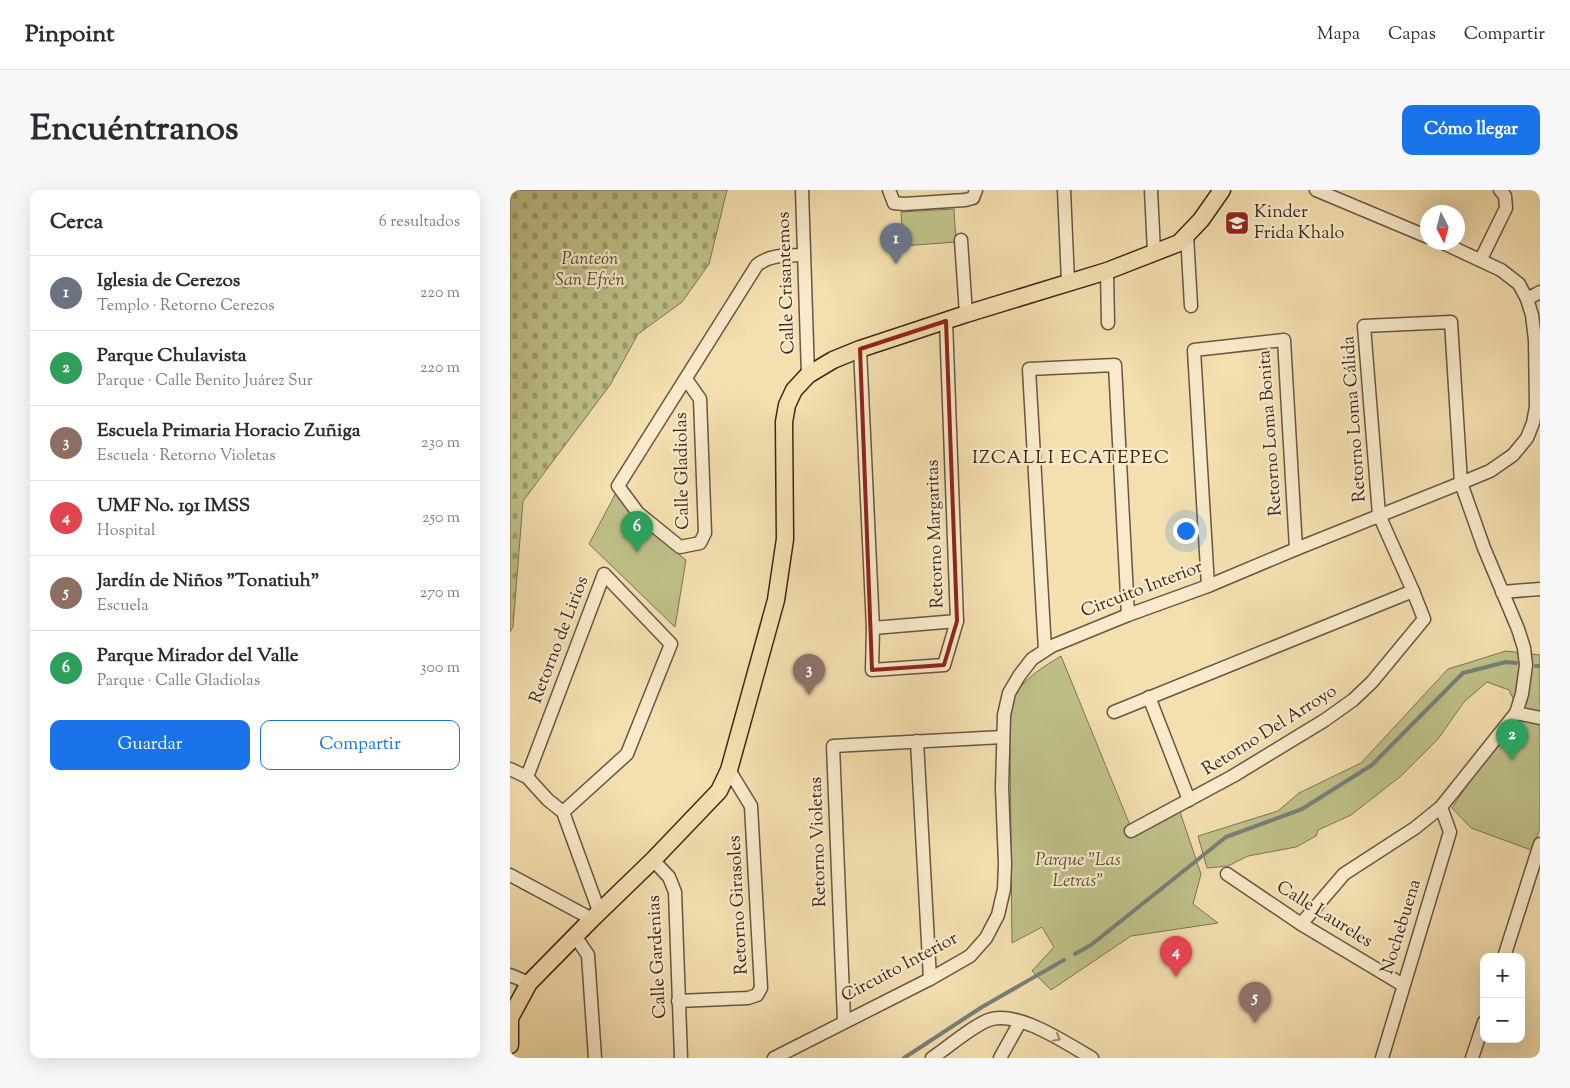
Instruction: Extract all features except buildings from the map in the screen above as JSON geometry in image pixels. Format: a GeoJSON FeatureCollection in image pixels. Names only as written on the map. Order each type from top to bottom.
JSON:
{"type":"FeatureCollection","features":[{"type":"Feature","properties":{"kind":"main road"},"geometry":{"type":"LineString","coordinates":[[510,1046],[510,1018],[529,983],[595,915],[654,860],[719,791],[728,770],[776,600],[785,538],[784,422],[787,405],[794,390],[808,375],[833,360],[860,349],[1107,271],[1179,243],[1201,220],[1222,190]]}},
{"type":"Feature","properties":{"kind":"street","name":"Calle Crisantemos"},"geometry":{"type":"LineString","coordinates":[[802,190],[808,375]]}},
{"type":"Feature","properties":{"kind":"street"},"geometry":{"type":"LineString","coordinates":[[889,190],[894,203],[904,204],[965,200],[973,198],[976,190]]}},
{"type":"Feature","properties":{"kind":"street"},"geometry":{"type":"LineString","coordinates":[[1064,190],[1068,282]]}},
{"type":"Feature","properties":{"kind":"street"},"geometry":{"type":"LineString","coordinates":[[1151,190],[1154,252]]}},
{"type":"Feature","properties":{"kind":"street"},"geometry":{"type":"LineString","coordinates":[[1319,190],[1420,234]]}},
{"type":"Feature","properties":{"kind":"street"},"geometry":{"type":"LineString","coordinates":[[1481,260],[1506,208],[1505,196],[1500,190]]}},
{"type":"Feature","properties":{"kind":"street"},"geometry":{"type":"LineString","coordinates":[[1187,235],[1191,306]]}},
{"type":"Feature","properties":{"kind":"street"},"geometry":{"type":"LineString","coordinates":[[961,240],[966,314]]}},
{"type":"Feature","properties":{"kind":"street","name":"Circuito Interior"},"geometry":{"type":"LineString","coordinates":[[774,1058],[930,979],[970,956],[986,938],[998,915],[1004,889],[1002,788],[1004,715],[1009,693],[1032,659],[1045,650],[1128,615],[1208,586],[1490,471],[1513,455],[1527,438],[1533,423],[1536,407],[1535,340],[1532,315],[1527,299],[1519,284],[1501,270],[1459,250]]}},
{"type":"Feature","properties":{"kind":"street","name":"Calle Gladiolas"},"geometry":{"type":"LineString","coordinates":[[686,378],[700,399],[705,533],[700,543],[680,547],[638,513],[618,486],[757,265],[765,258],[804,255]]}},
{"type":"Feature","properties":{"kind":"street"},"geometry":{"type":"LineString","coordinates":[[1107,271],[1108,323]]}},
{"type":"Feature","properties":{"kind":"street"},"geometry":{"type":"LineString","coordinates":[[1527,299],[1540,292]]}},
{"type":"Feature","properties":{"kind":"street","name":"Retorno Margaritas"},"geometry":{"type":"LineString","coordinates":[[873,628],[957,621],[946,321]]}},
{"type":"Feature","properties":{"kind":"street","name":"Retorno Loma Cálida"},"geometry":{"type":"LineString","coordinates":[[1379,515],[1364,326],[1451,322],[1461,483]]}},
{"type":"Feature","properties":{"kind":"street","name":"Retorno Loma Bonita"},"geometry":{"type":"LineString","coordinates":[[1208,586],[1194,350],[1284,340],[1296,549]]}},
{"type":"Feature","properties":{"kind":"street"},"geometry":{"type":"LineString","coordinates":[[860,349],[873,628],[872,670],[944,665],[957,621]]}},
{"type":"Feature","properties":{"kind":"street"},"geometry":{"type":"LineString","coordinates":[[1045,650],[1029,369],[1115,365],[1128,615]]}},
{"type":"Feature","properties":{"kind":"street"},"geometry":{"type":"LineString","coordinates":[[1301,924],[1344,874],[1415,828],[1441,807],[1516,713],[1525,679],[1524,648],[1484,548],[1461,483]]}},
{"type":"Feature","properties":{"kind":"street","name":"Retorno Del Arroyo"},"geometry":{"type":"LineString","coordinates":[[1131,831],[1189,800],[1325,720],[1353,700],[1372,682],[1424,619],[1379,515]]}},
{"type":"Feature","properties":{"kind":"street","name":"Retorno de Lirios"},"geometry":{"type":"LineString","coordinates":[[527,777],[604,574],[671,644],[627,754],[563,812]]}},
{"type":"Feature","properties":{"kind":"street"},"geometry":{"type":"LineString","coordinates":[[1502,592],[1540,589]]}},
{"type":"Feature","properties":{"kind":"street"},"geometry":{"type":"LineString","coordinates":[[1114,712],[1413,591]]}},
{"type":"Feature","properties":{"kind":"street","name":"Retorno Del Arroyo"},"geometry":{"type":"LineString","coordinates":[[1148,697],[1189,800]]}},
{"type":"Feature","properties":{"kind":"street"},"geometry":{"type":"LineString","coordinates":[[1516,713],[1540,718]]}},
{"type":"Feature","properties":{"kind":"street","name":"Retorno Violetas"},"geometry":{"type":"LineString","coordinates":[[844,1021],[833,746],[1003,737]]}},
{"type":"Feature","properties":{"kind":"street"},"geometry":{"type":"LineString","coordinates":[[917,741],[930,979]]}},
{"type":"Feature","properties":{"kind":"street"},"geometry":{"type":"LineString","coordinates":[[510,769],[527,777],[548,800],[563,812],[595,915]]}},
{"type":"Feature","properties":{"kind":"street","name":"Retorno Girasoles"},"geometry":{"type":"LineString","coordinates":[[678,1001],[748,998],[757,995],[761,988],[751,806],[728,770]]}},
{"type":"Feature","properties":{"kind":"street","name":"Nochebuena"},"geometry":{"type":"LineString","coordinates":[[1382,1058],[1402,985],[1450,832],[1441,807]]}},
{"type":"Feature","properties":{"kind":"street"},"geometry":{"type":"LineString","coordinates":[[1505,953],[1540,844]]}},
{"type":"Feature","properties":{"kind":"street","name":"Calle Gardenias"},"geometry":{"type":"LineString","coordinates":[[654,860],[669,877],[675,892],[681,1058]]}},
{"type":"Feature","properties":{"kind":"street","name":"Calle Laureles"},"geometry":{"type":"LineString","coordinates":[[1227,874],[1301,924],[1402,985]]}},
{"type":"Feature","properties":{"kind":"street"},"geometry":{"type":"LineString","coordinates":[[510,875],[595,915]]}},
{"type":"Feature","properties":{"kind":"street"},"geometry":{"type":"LineString","coordinates":[[575,936],[588,955],[595,1058]]}},
{"type":"Feature","properties":{"kind":"street"},"geometry":{"type":"LineString","coordinates":[[510,974],[529,983]]}},
{"type":"Feature","properties":{"kind":"street"},"geometry":{"type":"LineString","coordinates":[[932,1058],[987,1021],[997,1018],[1009,1018],[1040,1029],[1092,1058]]}},
{"type":"Feature","properties":{"kind":"street"},"geometry":{"type":"LineString","coordinates":[[1000,1058],[1020,1022]]}},
{"type":"Feature","properties":{"kind":"street"},"geometry":{"type":"LineString","coordinates":[[1472,1058],[1480,1034]]}},
{"type":"Feature","properties":{"kind":"highlighted area"},"geometry":{"type":"Polygon","coordinates":[[[946,321],[957,621],[944,665],[872,670],[860,349],[946,321]]]}},
{"type":"Feature","properties":{"kind":"green space","name":"Panteón San Efrén"},"geometry":{"type":"Polygon","coordinates":[[[510,190],[727,190],[709,264],[682,302],[638,334],[610,385],[523,501],[513,627],[510,632],[510,190]]]}},
{"type":"Feature","properties":{"kind":"green space"},"geometry":{"type":"Polygon","coordinates":[[[954,209],[956,242],[903,246],[901,212],[954,209]]]}},
{"type":"Feature","properties":{"kind":"green space"},"geometry":{"type":"Polygon","coordinates":[[[618,489],[666,544],[686,560],[675,627],[589,544],[618,489]]]}},
{"type":"Feature","properties":{"kind":"green space"},"geometry":{"type":"Polygon","coordinates":[[[1506,651],[1540,655],[1540,829],[1531,850],[1471,828],[1452,808],[1486,757],[1520,713],[1509,690],[1487,682],[1464,702],[1438,739],[1401,776],[1351,815],[1318,830],[1316,836],[1296,847],[1248,856],[1228,866],[1207,868],[1198,836],[1278,811],[1299,793],[1361,763],[1448,669],[1506,651]]]}},
{"type":"Feature","properties":{"kind":"green space","name":"Parque \"Las Letras\""},"geometry":{"type":"Polygon","coordinates":[[[1061,656],[1134,835],[1180,812],[1201,874],[1193,904],[1218,923],[1131,936],[1051,990],[1032,971],[1054,947],[1042,927],[1012,943],[1010,729],[1011,709],[1020,687],[1030,677],[1061,656]]]}},
{"type":"Feature","properties":{"kind":"waterway"},"geometry":{"type":"LineString","coordinates":[[1075,954],[1091,945],[1226,837],[1302,809],[1372,765],[1463,673],[1506,662],[1516,663]]}},
{"type":"Feature","properties":{"kind":"waterway"},"geometry":{"type":"LineString","coordinates":[[904,1058],[982,1007],[1064,960]]}},
{"type":"Feature","properties":{"kind":"place","name":"Kinder Frida Khalo"},"geometry":{"type":"Point","coordinates":[1237,223]}},
{"type":"Feature","properties":{"kind":"place","name":"Iglesia de Cerezos"},"geometry":{"type":"Point","coordinates":[896,264]}},
{"type":"Feature","properties":{"kind":"place","name":"Parque Mirador del Valle"},"geometry":{"type":"Point","coordinates":[637,552]}},
{"type":"Feature","properties":{"kind":"place","name":"Escuela Primaria Horacio Zuñiga"},"geometry":{"type":"Point","coordinates":[809,695]}},
{"type":"Feature","properties":{"kind":"place","name":"Parque Chulavista"},"geometry":{"type":"Point","coordinates":[1512,760]}},
{"type":"Feature","properties":{"kind":"place","name":"UMF No. 191 IMSS"},"geometry":{"type":"Point","coordinates":[1176,977]}},
{"type":"Feature","properties":{"kind":"place","name":"Jardín de Niños \"Tonatiuh\""},"geometry":{"type":"Point","coordinates":[1255,1023]}},
{"type":"Feature","properties":{"kind":"district","name":"IZCALLI ECATEPEC"},"geometry":{"type":"Point","coordinates":[1071,458]}}]}
